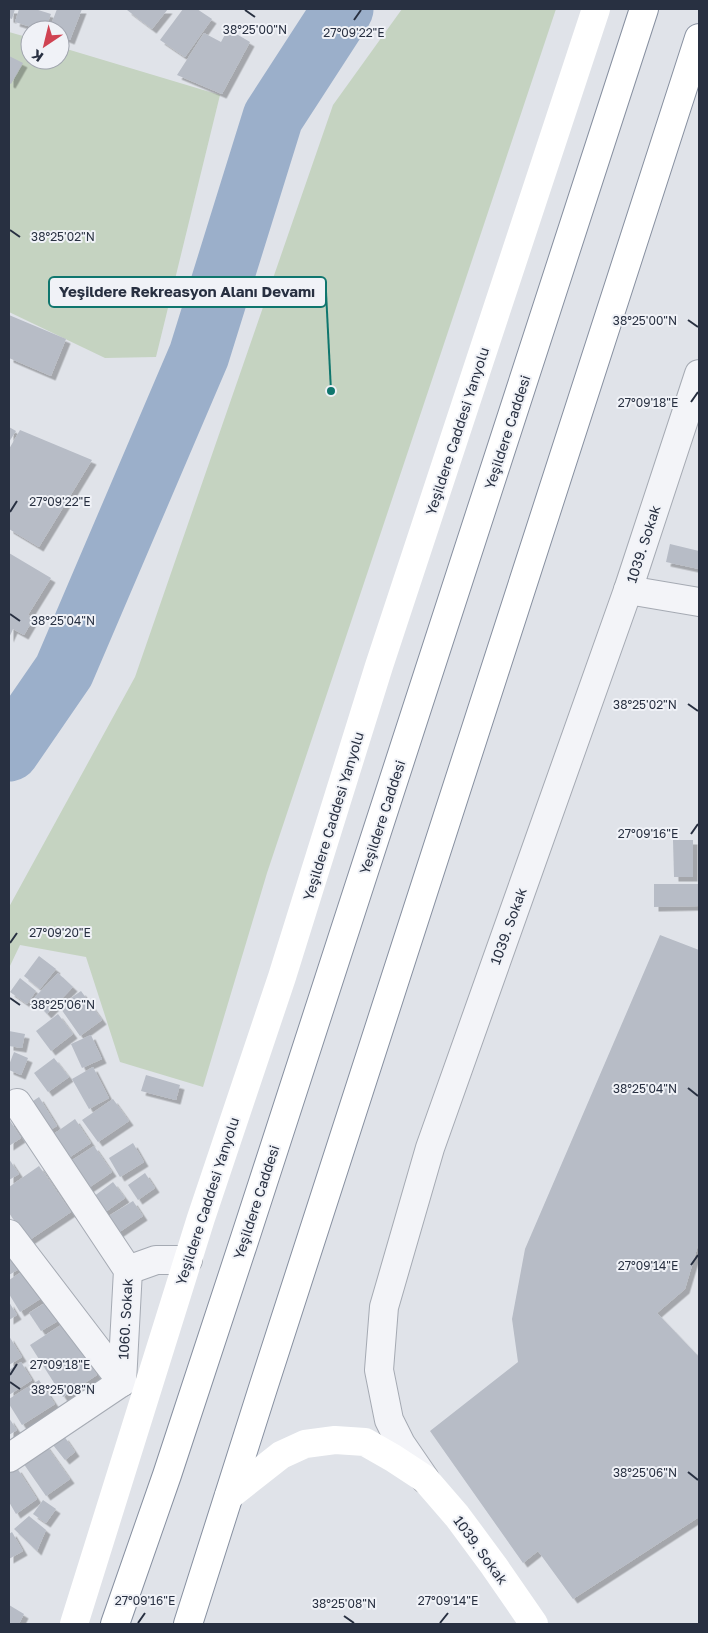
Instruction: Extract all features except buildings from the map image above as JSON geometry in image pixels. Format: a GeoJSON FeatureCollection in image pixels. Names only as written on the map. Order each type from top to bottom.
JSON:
{"type":"FeatureCollection","features":[{"type":"Feature","properties":{"kind":"main road","name":"Yeşildere Caddesi Yanyolu"},"geometry":{"type":"LineString","coordinates":[[74,1624],[200,1218],[282,977],[379,666],[596,9]]}},
{"type":"Feature","properties":{"kind":"main road","name":"Yeşildere Caddesi"},"geometry":{"type":"LineString","coordinates":[[115,1624],[167,1475],[245,1238],[644,9]]}},
{"type":"Feature","properties":{"kind":"main road"},"geometry":{"type":"LineString","coordinates":[[188,1624],[699,38]]}},
{"type":"Feature","properties":{"kind":"main road","name":"1039. Sokak"},"geometry":{"type":"LineString","coordinates":[[229,1496],[282,1455],[305,1444],[335,1440],[365,1442],[394,1458],[425,1479],[457,1516],[534,1624]]}},
{"type":"Feature","properties":{"kind":"street","name":"1039. Sokak"},"geometry":{"type":"LineString","coordinates":[[425,1479],[388,1420],[380,1370],[384,1307],[424,1167],[628,590],[699,374]]}},
{"type":"Feature","properties":{"kind":"street"},"geometry":{"type":"LineString","coordinates":[[628,590],[699,602]]}},
{"type":"Feature","properties":{"kind":"street","name":"1060. Sokak"},"geometry":{"type":"LineString","coordinates":[[17,1103],[128,1270],[122,1382]]}},
{"type":"Feature","properties":{"kind":"street","name":"1060. Sokak"},"geometry":{"type":"LineString","coordinates":[[9,1234],[122,1382]]}},
{"type":"Feature","properties":{"kind":"street"},"geometry":{"type":"LineString","coordinates":[[128,1270],[156,1260],[188,1260]]}},
{"type":"Feature","properties":{"kind":"street"},"geometry":{"type":"LineString","coordinates":[[9,1458],[122,1382]]}},
{"type":"Feature","properties":{"kind":"street"},"geometry":{"type":"LineString","coordinates":[[365,1442],[388,1420]]}},
{"type":"Feature","properties":{"kind":"green space"},"geometry":{"type":"Polygon","coordinates":[[[402,9],[556,9],[267,873],[203,1087],[120,1062],[86,957],[20,945],[9,968],[9,907],[135,677],[333,105],[402,9]]]}},
{"type":"Feature","properties":{"kind":"green space"},"geometry":{"type":"Polygon","coordinates":[[[9,32],[20,35],[20,70],[70,70],[70,50],[220,95],[156,357],[105,358],[9,312],[9,32]]]}},
{"type":"Feature","properties":{"kind":"waterway"},"geometry":{"type":"LineString","coordinates":[[9,751],[64,671],[199,355],[273,117],[343,9]]}},
{"type":"Feature","properties":{"kind":"place","name":"Yeşildere Rekreasyon Alanı Devamı"},"geometry":{"type":"Point","coordinates":[331,391]}}]}
